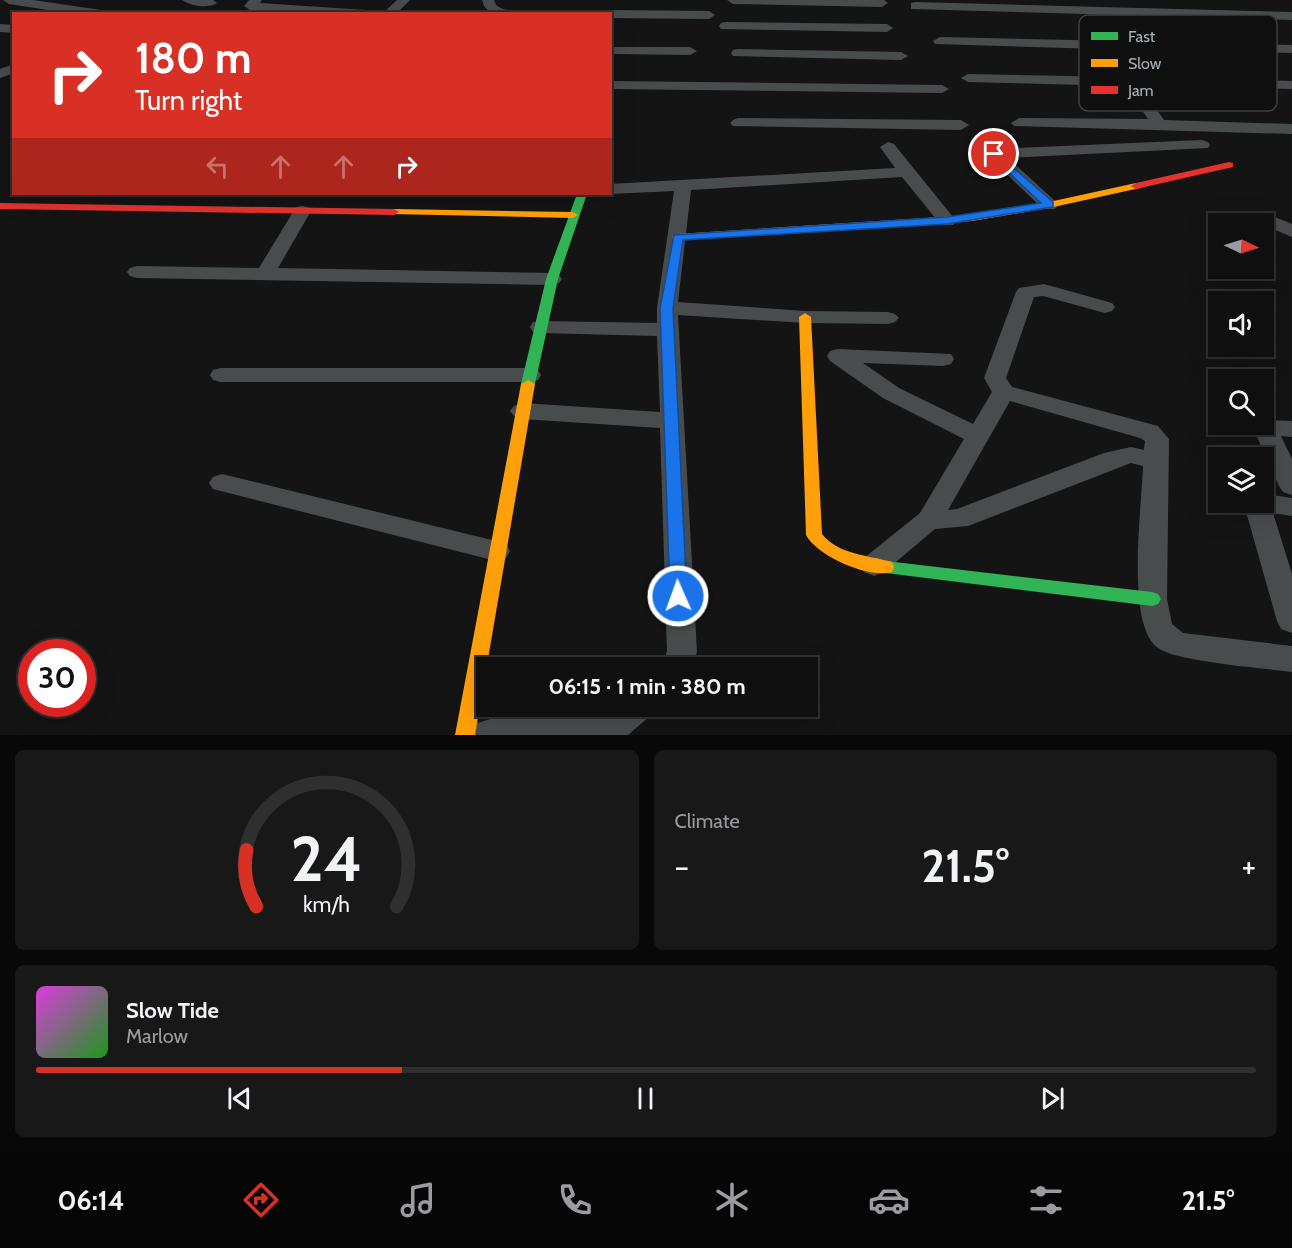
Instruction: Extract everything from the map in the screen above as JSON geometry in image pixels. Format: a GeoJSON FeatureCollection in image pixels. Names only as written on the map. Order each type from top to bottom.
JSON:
{"type":"FeatureCollection","features":[{"type":"Feature","properties":{"kind":"street"},"geometry":{"type":"LineString","coordinates":[[9,0],[80,12]]}},
{"type":"Feature","properties":{"kind":"street"},"geometry":{"type":"LineString","coordinates":[[53,6],[69,0]]}},
{"type":"Feature","properties":{"kind":"street"},"geometry":{"type":"LineString","coordinates":[[188,0],[211,3]]}},
{"type":"Feature","properties":{"kind":"street"},"geometry":{"type":"LineString","coordinates":[[256,0],[250,6],[337,12]]}},
{"type":"Feature","properties":{"kind":"street"},"geometry":{"type":"LineString","coordinates":[[390,12],[404,0]]}},
{"type":"Feature","properties":{"kind":"street"},"geometry":{"type":"LineString","coordinates":[[488,0],[489,7],[498,12]]}},
{"type":"Feature","properties":{"kind":"street"},"geometry":{"type":"LineString","coordinates":[[612,13],[621,0]]}},
{"type":"Feature","properties":{"kind":"street"},"geometry":{"type":"LineString","coordinates":[[733,0],[882,3]]}},
{"type":"Feature","properties":{"kind":"street"},"geometry":{"type":"LineString","coordinates":[[801,0],[819,71],[836,124]]}},
{"type":"Feature","properties":{"kind":"street"},"geometry":{"type":"LineString","coordinates":[[1089,0],[1101,15]]}},
{"type":"Feature","properties":{"kind":"street"},"geometry":{"type":"LineString","coordinates":[[1202,0],[1219,14]]}},
{"type":"Feature","properties":{"kind":"street"},"geometry":{"type":"LineString","coordinates":[[915,6],[1256,15]]}},
{"type":"Feature","properties":{"kind":"street"},"geometry":{"type":"LineString","coordinates":[[612,14],[709,15]]}},
{"type":"Feature","properties":{"kind":"street"},"geometry":{"type":"LineString","coordinates":[[1277,16],[1292,16]]}},
{"type":"Feature","properties":{"kind":"street"},"geometry":{"type":"LineString","coordinates":[[725,26],[887,28]]}},
{"type":"Feature","properties":{"kind":"street"},"geometry":{"type":"LineString","coordinates":[[612,34],[613,55],[690,51]]}},
{"type":"Feature","properties":{"kind":"street"},"geometry":{"type":"LineString","coordinates":[[940,41],[1079,45]]}},
{"type":"Feature","properties":{"kind":"street"},"geometry":{"type":"LineString","coordinates":[[1277,49],[1292,49]]}},
{"type":"Feature","properties":{"kind":"street"},"geometry":{"type":"LineString","coordinates":[[738,53],[819,71],[942,89]]}},
{"type":"Feature","properties":{"kind":"street"},"geometry":{"type":"LineString","coordinates":[[612,85],[819,71],[901,56]]}},
{"type":"Feature","properties":{"kind":"street"},"geometry":{"type":"LineString","coordinates":[[2,82],[11,60]]}},
{"type":"Feature","properties":{"kind":"street"},"geometry":{"type":"LineString","coordinates":[[968,78],[1079,80]]}},
{"type":"Feature","properties":{"kind":"street"},"geometry":{"type":"LineString","coordinates":[[1277,85],[1292,85]]}},
{"type":"Feature","properties":{"kind":"street"},"geometry":{"type":"LineString","coordinates":[[1151,111],[1159,124]]}},
{"type":"Feature","properties":{"kind":"street"},"geometry":{"type":"LineString","coordinates":[[738,123],[961,125]]}},
{"type":"Feature","properties":{"kind":"street"},"geometry":{"type":"LineString","coordinates":[[1019,123],[1159,124],[1292,129]]}},
{"type":"Feature","properties":{"kind":"street"},"geometry":{"type":"LineString","coordinates":[[1049,205],[994,154],[1202,145]]}},
{"type":"Feature","properties":{"kind":"street"},"geometry":{"type":"LineString","coordinates":[[888,147],[947,221]]}},
{"type":"Feature","properties":{"kind":"street"},"geometry":{"type":"LineString","coordinates":[[678,237],[947,221],[1049,205],[1229,165]]}},
{"type":"Feature","properties":{"kind":"street"},"geometry":{"type":"LineString","coordinates":[[612,189],[907,172]]}},
{"type":"Feature","properties":{"kind":"street"},"geometry":{"type":"LineString","coordinates":[[680,657],[682,652],[667,319],[683,185]]}},
{"type":"Feature","properties":{"kind":"street"},"geometry":{"type":"LineString","coordinates":[[465,735],[522,411],[552,279],[582,195]]}},
{"type":"Feature","properties":{"kind":"street"},"geometry":{"type":"LineString","coordinates":[[0,206],[573,215]]}},
{"type":"Feature","properties":{"kind":"street"},"geometry":{"type":"LineString","coordinates":[[265,274],[303,211]]}},
{"type":"Feature","properties":{"kind":"street"},"geometry":{"type":"LineString","coordinates":[[1274,223],[1292,231]]}},
{"type":"Feature","properties":{"kind":"street"},"geometry":{"type":"LineString","coordinates":[[137,272],[552,279]]}},
{"type":"Feature","properties":{"kind":"street"},"geometry":{"type":"LineString","coordinates":[[1106,307],[1044,290],[1026,292],[995,378],[1004,392],[1149,432],[1157,439],[1152,599],[1157,625],[1162,634],[1170,641],[1183,645],[1292,659]]}},
{"type":"Feature","properties":{"kind":"street"},"geometry":{"type":"LineString","coordinates":[[805,317],[814,535],[818,543],[826,549],[874,565],[1152,599]]}},
{"type":"Feature","properties":{"kind":"street"},"geometry":{"type":"LineString","coordinates":[[541,327],[667,319],[888,318]]}},
{"type":"Feature","properties":{"kind":"street"},"geometry":{"type":"LineString","coordinates":[[806,354],[943,359]]}},
{"type":"Feature","properties":{"kind":"street"},"geometry":{"type":"LineString","coordinates":[[838,356],[891,393],[979,436]]}},
{"type":"Feature","properties":{"kind":"street"},"geometry":{"type":"LineString","coordinates":[[221,375],[530,375]]}},
{"type":"Feature","properties":{"kind":"street"},"geometry":{"type":"LineString","coordinates":[[874,565],[929,520],[1004,392]]}},
{"type":"Feature","properties":{"kind":"street"},"geometry":{"type":"LineString","coordinates":[[522,411],[672,421]]}},
{"type":"Feature","properties":{"kind":"street"},"geometry":{"type":"LineString","coordinates":[[1292,429],[1265,428],[1292,486]]}},
{"type":"Feature","properties":{"kind":"street"},"geometry":{"type":"LineString","coordinates":[[929,520],[959,519],[1113,459],[1131,455],[1156,461]]}},
{"type":"Feature","properties":{"kind":"street"},"geometry":{"type":"LineString","coordinates":[[222,483],[496,551]]}},
{"type":"Feature","properties":{"kind":"street"},"geometry":{"type":"LineString","coordinates":[[1292,507],[1272,504],[1258,508],[1292,621]]}},
{"type":"Feature","properties":{"kind":"street"},"geometry":{"type":"LineString","coordinates":[[482,634],[495,657]]}},
{"type":"Feature","properties":{"kind":"street"},"geometry":{"type":"LineString","coordinates":[[483,735],[521,717]]}},
{"type":"Feature","properties":{"kind":"street"},"geometry":{"type":"LineString","coordinates":[[539,717],[608,734],[627,717]]}},
{"type":"Feature","properties":{"kind":"traffic: fast"},"geometry":{"type":"LineString","coordinates":[[528,384],[552,279],[582,195]]}},
{"type":"Feature","properties":{"kind":"traffic: fast"},"geometry":{"type":"LineString","coordinates":[[886,567],[1152,599]]}},
{"type":"Feature","properties":{"kind":"traffic: slow"},"geometry":{"type":"LineString","coordinates":[[678,237],[972,218],[1049,205],[1136,186]]}},
{"type":"Feature","properties":{"kind":"traffic: slow"},"geometry":{"type":"LineString","coordinates":[[394,212],[573,215]]}},
{"type":"Feature","properties":{"kind":"traffic: slow"},"geometry":{"type":"LineString","coordinates":[[805,317],[814,535],[819,542],[836,553],[857,561],[886,567]]}},
{"type":"Feature","properties":{"kind":"traffic: slow"},"geometry":{"type":"LineString","coordinates":[[465,735],[528,384]]}},
{"type":"Feature","properties":{"kind":"traffic: jam"},"geometry":{"type":"LineString","coordinates":[[1136,186],[1229,165]]}},
{"type":"Feature","properties":{"kind":"traffic: jam"},"geometry":{"type":"LineString","coordinates":[[0,206],[394,212]]}},
{"type":"Feature","properties":{"kind":"route"},"geometry":{"type":"LineString","coordinates":[[678,596],[667,308],[678,237],[947,221],[1049,205],[994,154]]}}]}
